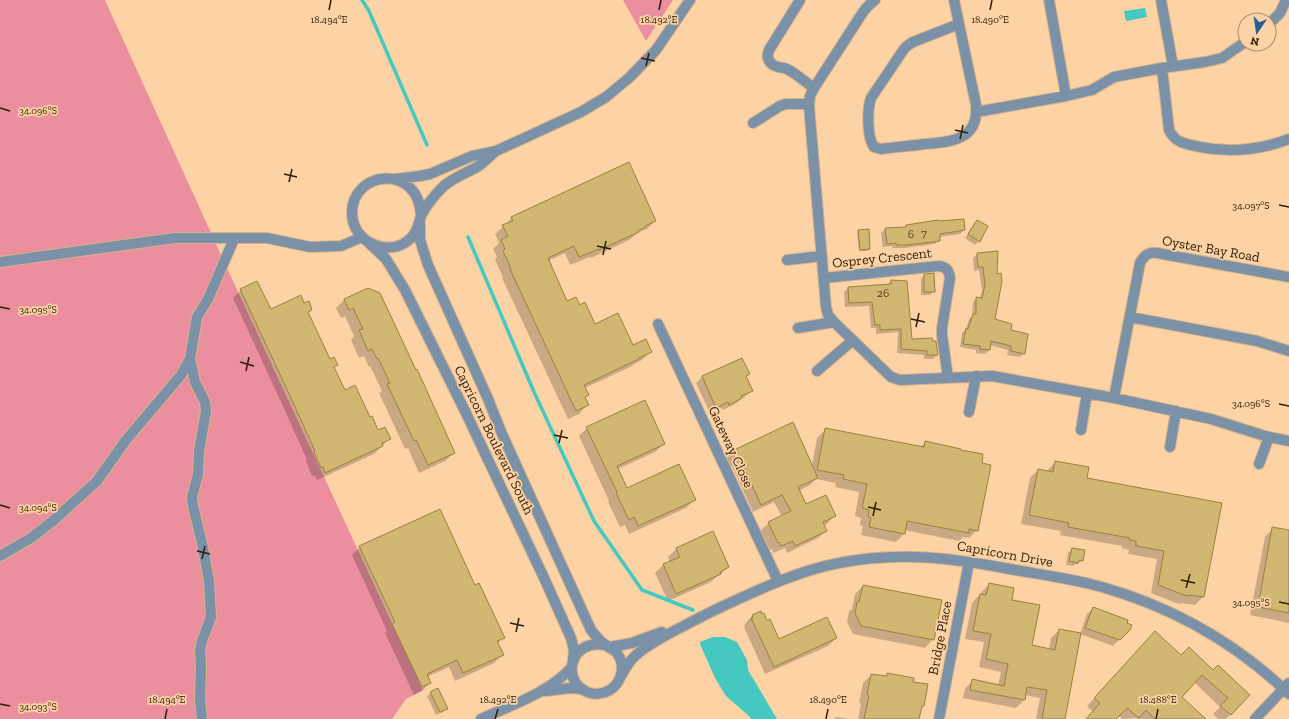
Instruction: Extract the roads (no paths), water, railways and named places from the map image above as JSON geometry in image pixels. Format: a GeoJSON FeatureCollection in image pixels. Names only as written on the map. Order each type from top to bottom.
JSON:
{"type":"FeatureCollection","features":[{"type":"Feature","properties":{"kind":"street"},"geometry":{"type":"LineString","coordinates":[[496,151],[478,166],[445,185],[432,199],[416,232],[403,244],[386,248],[377,246],[365,240],[356,230],[353,222],[353,204],[356,196],[369,183],[386,178],[395,179],[430,174],[472,156],[496,151],[581,112],[606,96],[630,77],[656,50],[690,0]]}},
{"type":"Feature","properties":{"kind":"street"},"geometry":{"type":"LineString","coordinates":[[800,0],[769,50],[768,59],[774,66],[786,69],[814,88]]}},
{"type":"Feature","properties":{"kind":"street"},"geometry":{"type":"LineString","coordinates":[[875,0],[863,12],[810,96],[826,307],[828,315],[834,322],[892,377],[900,380],[908,381],[992,376],[1176,411],[1211,419],[1269,437],[1289,441]]}},
{"type":"Feature","properties":{"kind":"street"},"geometry":{"type":"LineString","coordinates":[[954,0],[959,24],[976,112],[975,119],[969,131],[965,135],[951,142],[881,149],[874,147],[872,144],[869,119],[869,104],[871,98],[904,49],[913,42],[959,24]]}},
{"type":"Feature","properties":{"kind":"street"},"geometry":{"type":"LineString","coordinates":[[1049,0],[1066,96]]}},
{"type":"Feature","properties":{"kind":"street"},"geometry":{"type":"LineString","coordinates":[[1161,0],[1173,66]]}},
{"type":"Feature","properties":{"kind":"street"},"geometry":{"type":"LineString","coordinates":[[1284,13],[1286,0]]}},
{"type":"Feature","properties":{"kind":"street"},"geometry":{"type":"LineString","coordinates":[[976,112],[1092,90],[1114,77],[1222,58],[1237,48]]}},
{"type":"Feature","properties":{"kind":"street"},"geometry":{"type":"LineString","coordinates":[[1162,68],[1169,130],[1177,142],[1210,149],[1233,150],[1255,149],[1289,139]]}},
{"type":"Feature","properties":{"kind":"street"},"geometry":{"type":"LineString","coordinates":[[753,123],[780,106],[786,104],[810,104]]}},
{"type":"Feature","properties":{"kind":"street"},"geometry":{"type":"LineString","coordinates":[[395,179],[412,189],[418,197],[421,206],[421,220]]}},
{"type":"Feature","properties":{"kind":"street","name":"Capricorn Boulevard South"},"geometry":{"type":"LineString","coordinates":[[421,220],[420,240],[428,266],[591,630],[608,646]]}},
{"type":"Feature","properties":{"kind":"street"},"geometry":{"type":"LineString","coordinates":[[0,262],[175,238],[267,238],[310,247],[341,246],[365,240]]}},
{"type":"Feature","properties":{"kind":"street"},"geometry":{"type":"LineString","coordinates":[[0,556],[37,534],[97,481],[126,440],[181,375],[190,359],[197,317],[208,299],[234,239]]}},
{"type":"Feature","properties":{"kind":"street","name":"Capricorn Boulevard South"},"geometry":{"type":"LineString","coordinates":[[365,240],[386,259],[399,279],[447,375],[545,580],[571,638],[574,650],[572,663]]}},
{"type":"Feature","properties":{"kind":"street","name":"Oyster Bay Road"},"geometry":{"type":"LineString","coordinates":[[1114,398],[1140,263],[1147,254],[1152,253],[1289,277]]}},
{"type":"Feature","properties":{"kind":"street"},"geometry":{"type":"LineString","coordinates":[[787,260],[822,256]]}},
{"type":"Feature","properties":{"kind":"street","name":"Osprey Crescent"},"geometry":{"type":"LineString","coordinates":[[824,278],[939,266],[946,268],[950,278],[942,335],[948,378]]}},
{"type":"Feature","properties":{"kind":"street"},"geometry":{"type":"LineString","coordinates":[[1130,317],[1257,341],[1289,351]]}},
{"type":"Feature","properties":{"kind":"street"},"geometry":{"type":"LineString","coordinates":[[798,328],[834,322]]}},
{"type":"Feature","properties":{"kind":"street","name":"Gateway Close"},"geometry":{"type":"LineString","coordinates":[[658,324],[778,581]]}},
{"type":"Feature","properties":{"kind":"street"},"geometry":{"type":"LineString","coordinates":[[816,371],[853,340]]}},
{"type":"Feature","properties":{"kind":"street"},"geometry":{"type":"LineString","coordinates":[[190,359],[195,382],[205,402],[206,411],[199,451],[198,474],[192,497],[209,582],[211,617],[200,650],[200,700],[202,719]]}},
{"type":"Feature","properties":{"kind":"street"},"geometry":{"type":"LineString","coordinates":[[969,412],[976,376]]}},
{"type":"Feature","properties":{"kind":"street"},"geometry":{"type":"LineString","coordinates":[[1081,430],[1087,393]]}},
{"type":"Feature","properties":{"kind":"street"},"geometry":{"type":"LineString","coordinates":[[1170,447],[1176,411]]}},
{"type":"Feature","properties":{"kind":"street"},"geometry":{"type":"LineString","coordinates":[[1259,464],[1269,437]]}},
{"type":"Feature","properties":{"kind":"street","name":"Capricorn Drive"},"geometry":{"type":"LineString","coordinates":[[621,676],[632,659],[650,644],[696,619],[778,581],[831,564],[877,557],[924,557],[969,562],[1074,581],[1100,587],[1138,599],[1185,619],[1209,632],[1287,688]]}},
{"type":"Feature","properties":{"kind":"street","name":"Bridge Place"},"geometry":{"type":"LineString","coordinates":[[938,719],[969,562]]}},
{"type":"Feature","properties":{"kind":"street","name":"Capricorn Drive"},"geometry":{"type":"LineString","coordinates":[[608,646],[632,643],[696,619]]}},
{"type":"Feature","properties":{"kind":"street"},"geometry":{"type":"LineString","coordinates":[[480,719],[555,683],[564,676],[581,649],[586,646],[592,644],[608,646],[614,651],[622,665],[621,676],[618,682],[613,688],[602,693],[592,693],[582,689],[570,688],[534,694]]}},
{"type":"Feature","properties":{"kind":"street"},"geometry":{"type":"LineString","coordinates":[[572,663],[574,679],[582,689]]}},
{"type":"Feature","properties":{"kind":"street"},"geometry":{"type":"LineString","coordinates":[[1255,719],[1287,688]]}},
{"type":"Feature","properties":{"kind":"water"},"geometry":{"type":"Polygon","coordinates":[[[1145,8],[1147,17],[1126,21],[1124,11],[1145,8]]]}},
{"type":"Feature","properties":{"kind":"water"},"geometry":{"type":"Polygon","coordinates":[[[713,637],[725,637],[737,642],[747,660],[748,670],[777,719],[751,719],[726,696],[715,678],[700,644],[700,642],[713,637]]]}},
{"type":"Feature","properties":{"kind":"waterway"},"geometry":{"type":"LineString","coordinates":[[362,0],[369,11],[427,145]]}},
{"type":"Feature","properties":{"kind":"waterway"},"geometry":{"type":"LineString","coordinates":[[468,237],[534,392],[594,521],[642,590],[693,610]]}}]}
